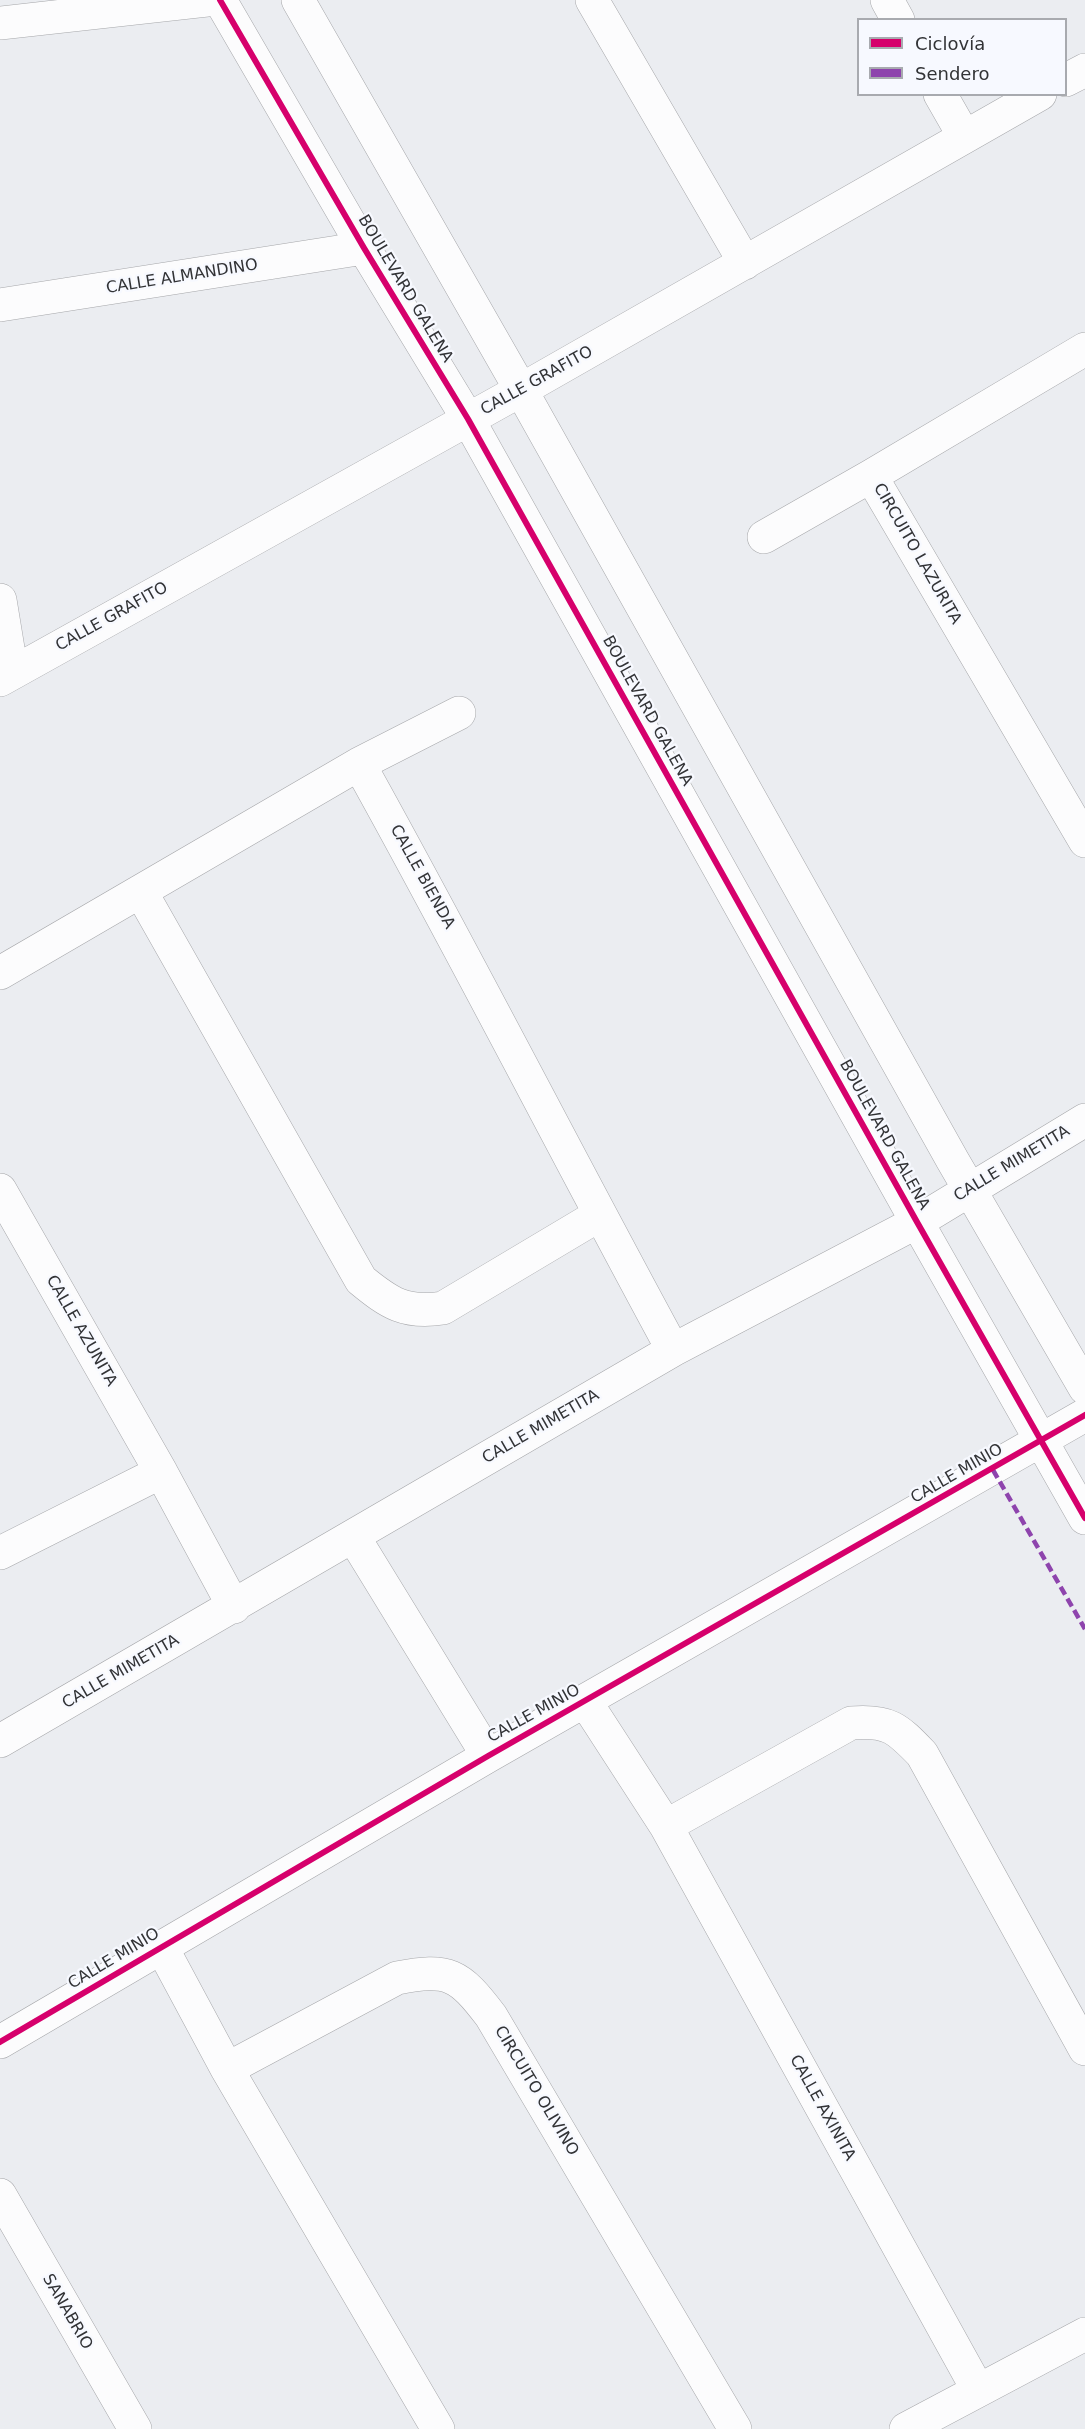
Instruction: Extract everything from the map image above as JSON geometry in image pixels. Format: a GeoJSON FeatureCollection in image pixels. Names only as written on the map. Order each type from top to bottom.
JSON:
{"type":"FeatureCollection","features":[{"type":"Feature","properties":{"kind":"street"},"geometry":{"type":"LineString","coordinates":[[0,23],[207,0]]}},
{"type":"Feature","properties":{"kind":"street","name":"BOULEVARD GALENA"},"geometry":{"type":"LineString","coordinates":[[220,0],[364,248],[468,419],[916,1222],[1085,1518]]}},
{"type":"Feature","properties":{"kind":"street"},"geometry":{"type":"LineString","coordinates":[[298,0],[521,390],[953,1161],[971,1188],[1085,1388]]}},
{"type":"Feature","properties":{"kind":"street"},"geometry":{"type":"LineString","coordinates":[[592,0],[746,263]]}},
{"type":"Feature","properties":{"kind":"street"},"geometry":{"type":"LineString","coordinates":[[886,0],[897,18]]}},
{"type":"Feature","properties":{"kind":"street"},"geometry":{"type":"LineString","coordinates":[[1067,79],[1085,70]]}},
{"type":"Feature","properties":{"kind":"street"},"geometry":{"type":"LineString","coordinates":[[941,96],[964,136]]}},
{"type":"Feature","properties":{"kind":"street","name":"CALLE GRAFITO"},"geometry":{"type":"LineString","coordinates":[[6,677],[521,390],[1036,96]]}},
{"type":"Feature","properties":{"kind":"street","name":"CALLE ALMANDINO"},"geometry":{"type":"LineString","coordinates":[[0,305],[364,248]]}},
{"type":"Feature","properties":{"kind":"street","name":"CIRCUITO LAZURITA"},"geometry":{"type":"LineString","coordinates":[[1083,354],[871,476],[1085,841]]}},
{"type":"Feature","properties":{"kind":"street"},"geometry":{"type":"LineString","coordinates":[[764,537],[871,476]]}},
{"type":"Feature","properties":{"kind":"street"},"geometry":{"type":"LineString","coordinates":[[0,600],[6,677]]}},
{"type":"Feature","properties":{"kind":"street"},"geometry":{"type":"LineString","coordinates":[[9,968],[359,764],[459,713]]}},
{"type":"Feature","properties":{"kind":"street","name":"CALLE BIENDA"},"geometry":{"type":"LineString","coordinates":[[359,764],[453,934],[599,1215],[673,1350]]}},
{"type":"Feature","properties":{"kind":"street"},"geometry":{"type":"LineString","coordinates":[[141,892],[361,1280],[379,1295],[396,1306],[424,1311],[443,1308],[599,1215]]}},
{"type":"Feature","properties":{"kind":"street","name":"CALLE MIMETITA"},"geometry":{"type":"LineString","coordinates":[[0,1741],[673,1350],[916,1222],[1085,1120]]}},
{"type":"Feature","properties":{"kind":"street","name":"CALLE AZUNITA"},"geometry":{"type":"LineString","coordinates":[[0,1190],[161,1472],[234,1607]]}},
{"type":"Feature","properties":{"kind":"street","name":"CALLE MINIO"},"geometry":{"type":"LineString","coordinates":[[0,2042],[488,1756],[1085,1415]]}},
{"type":"Feature","properties":{"kind":"street"},"geometry":{"type":"LineString","coordinates":[[0,1553],[161,1472]]}},
{"type":"Feature","properties":{"kind":"street"},"geometry":{"type":"LineString","coordinates":[[353,1536],[488,1756]]}},
{"type":"Feature","properties":{"kind":"street","name":"CALLE AXINITA"},"geometry":{"type":"LineString","coordinates":[[585,1701],[666,1827],[978,2390]]}},
{"type":"Feature","properties":{"kind":"street"},"geometry":{"type":"LineString","coordinates":[[666,1827],[851,1723],[876,1721],[901,1732],[922,1754],[1085,2049]]}},
{"type":"Feature","properties":{"kind":"street"},"geometry":{"type":"LineString","coordinates":[[161,1946],[227,2069],[438,2429]]}},
{"type":"Feature","properties":{"kind":"street","name":"CIRCUITO OLIVINO"},"geometry":{"type":"LineString","coordinates":[[227,2069],[397,1978],[426,1973],[452,1976],[472,1991],[491,2016],[735,2429]]}},
{"type":"Feature","properties":{"kind":"street","name":"SANABRIO"},"geometry":{"type":"LineString","coordinates":[[0,2195],[135,2429]]}},
{"type":"Feature","properties":{"kind":"street"},"geometry":{"type":"LineString","coordinates":[[906,2429],[1085,2334]]}},
{"type":"Feature","properties":{"kind":"marked path"},"geometry":{"type":"LineString","coordinates":[[993,1470],[1085,1629]]}},
{"type":"Feature","properties":{"kind":"cycle path"},"geometry":{"type":"LineString","coordinates":[[220,0],[364,248],[468,419],[1085,1518]]}},
{"type":"Feature","properties":{"kind":"cycle path"},"geometry":{"type":"LineString","coordinates":[[0,2042],[488,1756],[1085,1415]]}}]}
